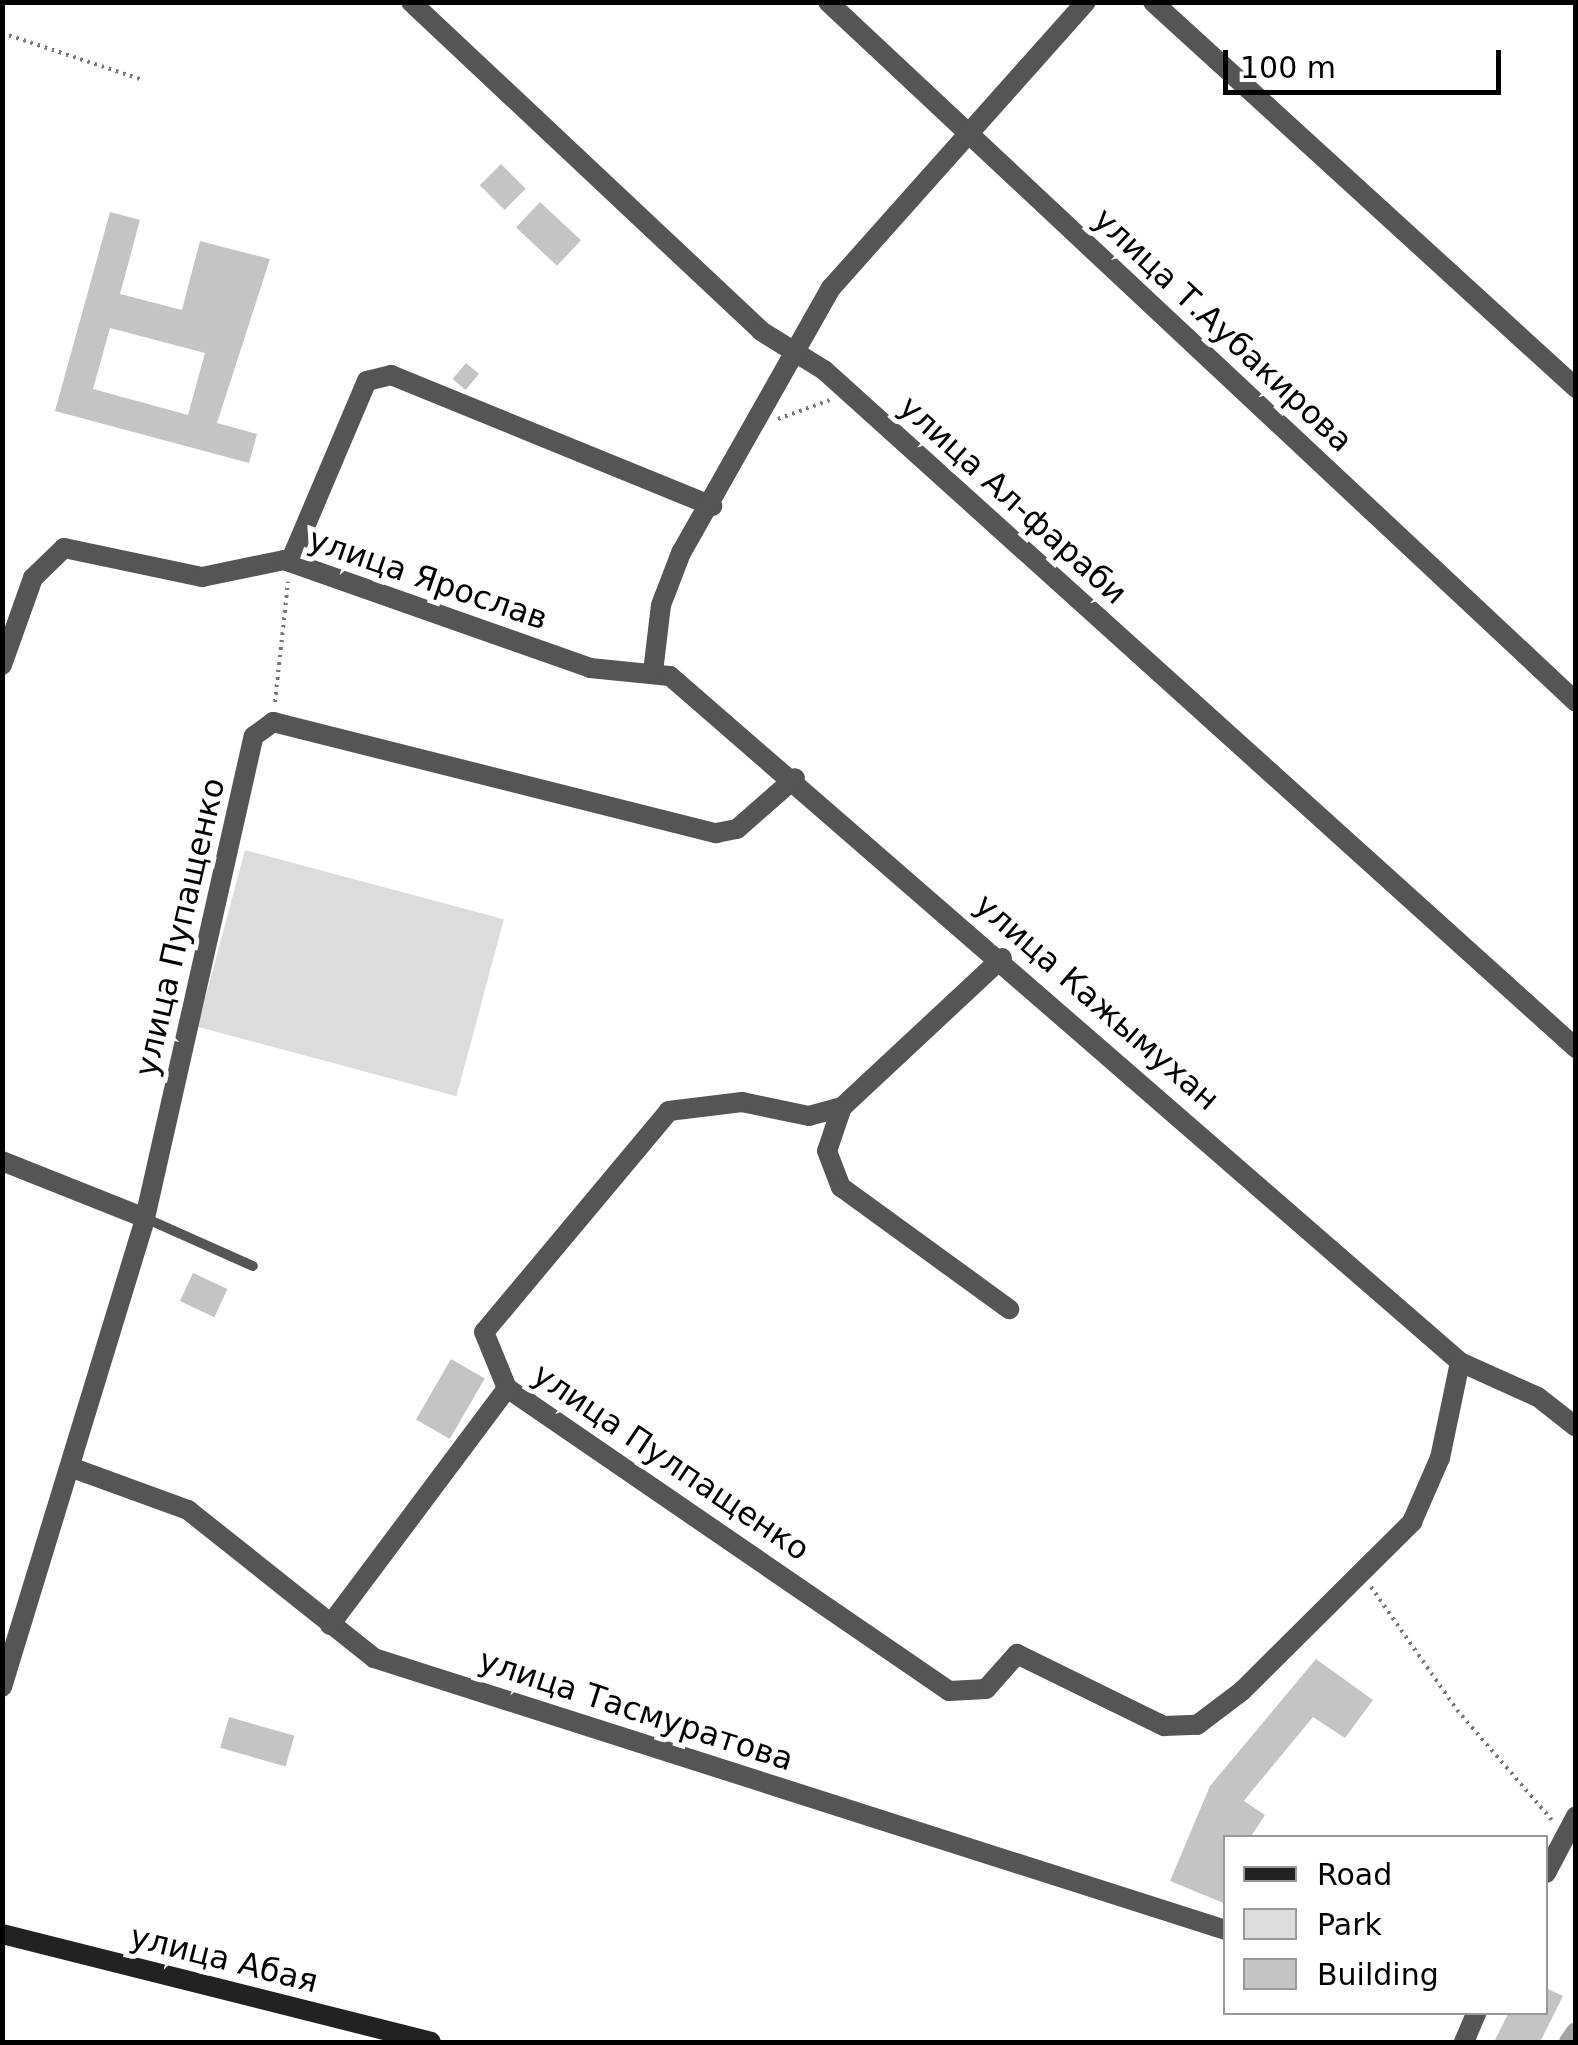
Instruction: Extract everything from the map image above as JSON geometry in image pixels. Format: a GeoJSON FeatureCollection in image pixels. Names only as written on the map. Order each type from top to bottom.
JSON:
{"type":"FeatureCollection","features":[{"type":"Feature","properties":{"kind":"main road","name":"улица Абая"},"geometry":{"type":"LineString","coordinates":[[2,1934],[432,2042]]}},
{"type":"Feature","properties":{"kind":"street","name":"улица Ал-фараби"},"geometry":{"type":"LineString","coordinates":[[411,2],[761,331],[849,392],[1576,1048]]}},
{"type":"Feature","properties":{"kind":"street","name":"улица Т.Аубакирова"},"geometry":{"type":"LineString","coordinates":[[828,2],[1576,702]]}},
{"type":"Feature","properties":{"kind":"street"},"geometry":{"type":"LineString","coordinates":[[653,672],[662,606],[831,288],[1086,2]]}},
{"type":"Feature","properties":{"kind":"street"},"geometry":{"type":"LineString","coordinates":[[1153,2],[1576,388]]}},
{"type":"Feature","properties":{"kind":"street"},"geometry":{"type":"LineString","coordinates":[[290,562],[368,381],[391,376],[712,506]]}},
{"type":"Feature","properties":{"kind":"street","name":"улица Ярослав"},"geometry":{"type":"LineString","coordinates":[[2,665],[33,578],[64,548],[202,577],[258,560],[290,562],[590,668],[653,672],[692,692]]}},
{"type":"Feature","properties":{"kind":"street","name":"улица Кажымухан"},"geometry":{"type":"LineString","coordinates":[[692,692],[1002,958],[1460,1362],[1538,1397],[1576,1427]]}},
{"type":"Feature","properties":{"kind":"street"},"geometry":{"type":"LineString","coordinates":[[272,722],[716,833],[737,829],[795,778]]}},
{"type":"Feature","properties":{"kind":"street","name":"улица Пупащенко"},"geometry":{"type":"LineString","coordinates":[[2,1687],[145,1218],[254,736],[272,722]]}},
{"type":"Feature","properties":{"kind":"street"},"geometry":{"type":"LineString","coordinates":[[1002,958],[842,1106],[827,1151],[841,1187],[1009,1309]]}},
{"type":"Feature","properties":{"kind":"street","name":"улица Пулпащенко"},"geometry":{"type":"LineString","coordinates":[[842,1106],[809,1116],[742,1102],[669,1111],[484,1332],[507,1388],[949,1691],[986,1689],[1017,1654],[1164,1726],[1197,1725],[1360,1571]]}},
{"type":"Feature","properties":{"kind":"street"},"geometry":{"type":"LineString","coordinates":[[2,1161],[145,1218]]}},
{"type":"Feature","properties":{"kind":"street"},"geometry":{"type":"LineString","coordinates":[[1360,1571],[1412,1522],[1440,1458],[1460,1362]]}},
{"type":"Feature","properties":{"kind":"street"},"geometry":{"type":"LineString","coordinates":[[330,1625],[507,1388]]}},
{"type":"Feature","properties":{"kind":"street","name":"улица Тасмуратова"},"geometry":{"type":"LineString","coordinates":[[70,1467],[188,1510],[374,1658],[1223,1929]]}},
{"type":"Feature","properties":{"kind":"street"},"geometry":{"type":"LineString","coordinates":[[1548,1869],[1576,1816]]}},
{"type":"Feature","properties":{"kind":"street"},"geometry":{"type":"LineString","coordinates":[[1464,2042],[1477,2015]]}},
{"type":"Feature","properties":{"kind":"lane"},"geometry":{"type":"LineString","coordinates":[[145,1218],[253,1266]]}},
{"type":"Feature","properties":{"kind":"path"},"geometry":{"type":"LineString","coordinates":[[2,33],[144,80]]}},
{"type":"Feature","properties":{"kind":"path"},"geometry":{"type":"LineString","coordinates":[[759,426],[849,392]]}},
{"type":"Feature","properties":{"kind":"path"},"geometry":{"type":"LineString","coordinates":[[272,722],[290,562]]}},
{"type":"Feature","properties":{"kind":"path"},"geometry":{"type":"LineString","coordinates":[[1360,1571],[1457,1710],[1564,1835]]}},
{"type":"Feature","properties":{"kind":"green space"},"geometry":{"type":"Polygon","coordinates":[[[245,850],[504,919],[457,1096],[198,1027],[245,850]]]}},
{"type":"Feature","properties":{"kind":"building"},"geometry":{"type":"Polygon","coordinates":[[[501,164],[526,189],[505,210],[480,185],[501,164]]]}},
{"type":"Feature","properties":{"kind":"building"},"geometry":{"type":"Polygon","coordinates":[[[540,202],[581,240],[557,266],[516,228],[540,202]]]}},
{"type":"Feature","properties":{"kind":"building"},"geometry":{"type":"Polygon","coordinates":[[[110,212],[140,220],[120,294],[182,310],[200,241],[270,259],[217,423],[257,434],[249,463],[55,411],[110,212]],[[110,328],[93,389],[188,415],[205,353],[110,328]]]}},
{"type":"Feature","properties":{"kind":"building"},"geometry":{"type":"Polygon","coordinates":[[[466,363],[479,374],[466,390],[453,379],[466,363]]]}},
{"type":"Feature","properties":{"kind":"building"},"geometry":{"type":"Polygon","coordinates":[[[193,1273],[227,1289],[214,1317],[180,1301],[193,1273]]]}},
{"type":"Feature","properties":{"kind":"building"},"geometry":{"type":"Polygon","coordinates":[[[451,1359],[485,1378],[450,1439],[416,1420],[451,1359]]]}},
{"type":"Feature","properties":{"kind":"building"},"geometry":{"type":"Polygon","coordinates":[[[1316,1659],[1373,1700],[1345,1738],[1313,1717],[1244,1801],[1265,1815],[1252,1835],[1223,1835],[1223,1903],[1170,1881],[1210,1786],[1316,1659]]]}},
{"type":"Feature","properties":{"kind":"building"},"geometry":{"type":"Polygon","coordinates":[[[229,1717],[294,1736],[286,1767],[220,1748],[229,1717]]]}},
{"type":"Feature","properties":{"kind":"building"},"geometry":{"type":"Polygon","coordinates":[[[1548,1989],[1563,1996],[1540,2042],[1494,2042],[1508,2015],[1548,2015],[1548,1989]]]}},
{"type":"Feature","properties":{"kind":"waterway"},"geometry":{"type":"LineString","coordinates":[[1569,2042],[1576,2032]]}}]}
